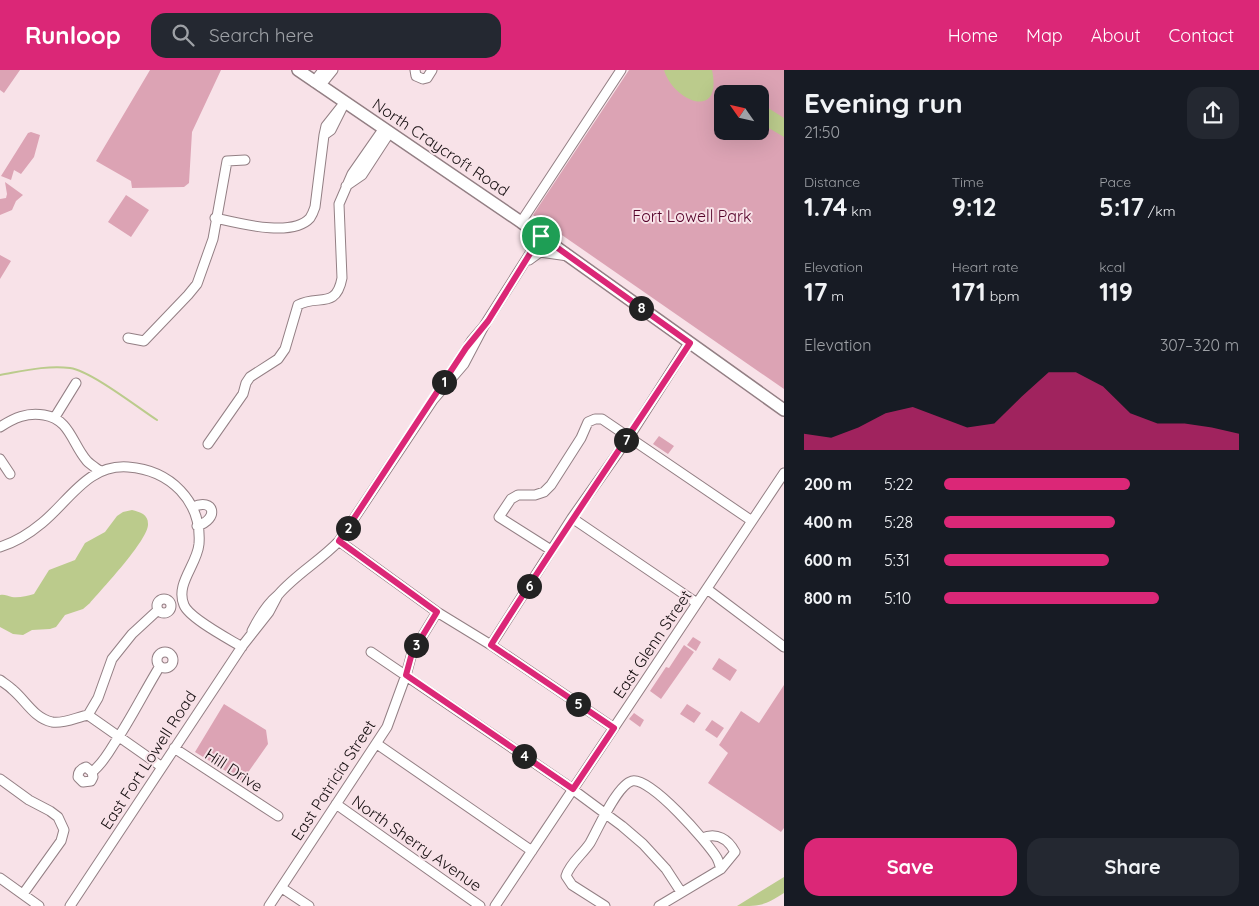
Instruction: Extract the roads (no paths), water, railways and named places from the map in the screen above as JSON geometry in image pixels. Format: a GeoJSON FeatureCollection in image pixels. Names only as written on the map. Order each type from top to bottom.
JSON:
{"type":"FeatureCollection","features":[{"type":"Feature","properties":{"kind":"main road","name":"North Craycroft Road"},"geometry":{"type":"LineString","coordinates":[[298,70],[521,222],[784,410]]}},
{"type":"Feature","properties":{"kind":"street"},"geometry":{"type":"LineString","coordinates":[[317,84],[323,70]]}},
{"type":"Feature","properties":{"kind":"street"},"geometry":{"type":"LineString","coordinates":[[317,84],[333,70]]}},
{"type":"Feature","properties":{"kind":"street"},"geometry":{"type":"LineString","coordinates":[[415,70],[416,76],[423,79],[427,78],[432,70]]}},
{"type":"Feature","properties":{"kind":"street"},"geometry":{"type":"LineString","coordinates":[[521,222],[622,70]]}},
{"type":"Feature","properties":{"kind":"street"},"geometry":{"type":"LineString","coordinates":[[216,218],[267,228],[302,224],[311,217],[315,207],[326,126],[345,102]]}},
{"type":"Feature","properties":{"kind":"street"},"geometry":{"type":"LineString","coordinates":[[208,444],[243,394],[250,377],[278,359],[285,349],[298,305],[304,302],[323,301],[334,297],[340,290],[342,278],[339,204],[346,186],[362,175],[387,130]]}},
{"type":"Feature","properties":{"kind":"street"},"geometry":{"type":"LineString","coordinates":[[128,338],[144,341],[197,284],[213,239],[227,161],[246,160]]}},
{"type":"Feature","properties":{"kind":"street","name":"East Fort Lowell Road"},"geometry":{"type":"LineString","coordinates":[[70,906],[252,631],[269,612],[278,595],[329,552],[339,541],[472,340],[484,326],[541,236]]}},
{"type":"Feature","properties":{"kind":"street"},"geometry":{"type":"LineString","coordinates":[[520,269],[534,255],[540,252],[570,257]]}},
{"type":"Feature","properties":{"kind":"street"},"geometry":{"type":"LineString","coordinates":[[491,645],[572,518],[629,437],[690,343]]}},
{"type":"Feature","properties":{"kind":"street"},"geometry":{"type":"LineString","coordinates":[[55,417],[76,383]]}},
{"type":"Feature","properties":{"kind":"street"},"geometry":{"type":"LineString","coordinates":[[0,427],[12,420],[31,414],[55,417],[68,429],[87,462],[100,471]]}},
{"type":"Feature","properties":{"kind":"street"},"geometry":{"type":"LineString","coordinates":[[551,550],[499,517],[510,498],[518,494],[535,495],[544,492],[551,485],[581,438],[588,422],[595,419],[602,419],[752,521]]}},
{"type":"Feature","properties":{"kind":"street"},"geometry":{"type":"LineString","coordinates":[[0,459],[10,474]]}},
{"type":"Feature","properties":{"kind":"street"},"geometry":{"type":"LineString","coordinates":[[0,547],[24,536],[42,523],[85,480],[100,471],[125,467],[143,469],[160,475],[173,483],[184,494],[192,507],[197,526],[199,545],[193,564],[183,584],[181,595],[184,606],[191,615],[242,647]]}},
{"type":"Feature","properties":{"kind":"street","name":"East Glenn Street"},"geometry":{"type":"LineString","coordinates":[[495,906],[784,473]]}},
{"type":"Feature","properties":{"kind":"street"},"geometry":{"type":"LineString","coordinates":[[192,507],[202,504],[211,508],[212,514],[210,519],[204,524],[197,526]]}},
{"type":"Feature","properties":{"kind":"street"},"geometry":{"type":"LineString","coordinates":[[572,518],[697,603]]}},
{"type":"Feature","properties":{"kind":"street"},"geometry":{"type":"LineString","coordinates":[[339,541],[437,612],[491,645],[614,728]]}},
{"type":"Feature","properties":{"kind":"street"},"geometry":{"type":"LineString","coordinates":[[707,589],[784,647]]}},
{"type":"Feature","properties":{"kind":"street"},"geometry":{"type":"LineString","coordinates":[[0,680],[14,690],[28,708],[40,717],[53,722],[88,715],[98,698],[112,659],[132,634],[158,610]]}},
{"type":"Feature","properties":{"kind":"street","name":"East Patricia Street"},"geometry":{"type":"LineString","coordinates":[[269,906],[387,727],[412,653],[437,612]]}},
{"type":"Feature","properties":{"kind":"street"},"geometry":{"type":"LineString","coordinates":[[371,652],[573,789],[605,813],[643,844],[666,869],[681,892]]}},
{"type":"Feature","properties":{"kind":"street"},"geometry":{"type":"LineString","coordinates":[[92,772],[108,754],[130,721],[160,666]]}},
{"type":"Feature","properties":{"kind":"street"},"geometry":{"type":"LineString","coordinates":[[88,715],[162,767]]}},
{"type":"Feature","properties":{"kind":"street"},"geometry":{"type":"LineString","coordinates":[[377,744],[532,852]]}},
{"type":"Feature","properties":{"kind":"street","name":"Hill Drive"},"geometry":{"type":"LineString","coordinates":[[174,748],[278,816]]}},
{"type":"Feature","properties":{"kind":"street"},"geometry":{"type":"LineString","coordinates":[[0,779],[29,800],[50,810],[58,817],[64,830],[61,841],[23,894]]}},
{"type":"Feature","properties":{"kind":"street"},"geometry":{"type":"LineString","coordinates":[[606,906],[572,885],[566,876],[569,868],[590,842],[605,813],[624,785],[632,780],[640,781],[652,788],[687,821],[718,859],[721,869]]}},
{"type":"Feature","properties":{"kind":"street","name":"North Sherry Avenue"},"geometry":{"type":"LineString","coordinates":[[336,804],[480,906]]}},
{"type":"Feature","properties":{"kind":"street"},"geometry":{"type":"LineString","coordinates":[[659,906],[721,869],[735,852],[731,844],[719,836],[710,835],[702,838]]}},
{"type":"Feature","properties":{"kind":"street"},"geometry":{"type":"LineString","coordinates":[[0,878],[39,906]]}},
{"type":"Feature","properties":{"kind":"street"},"geometry":{"type":"LineString","coordinates":[[282,888],[310,906]]}},
{"type":"Feature","properties":{"kind":"waterway"},"geometry":{"type":"LineString","coordinates":[[0,375],[53,367],[70,368],[101,382],[157,420]]}},
{"type":"Feature","properties":{"kind":"park label","name":"Fort Lowell Park"},"geometry":{"type":"Point","coordinates":[692,216]}}]}
